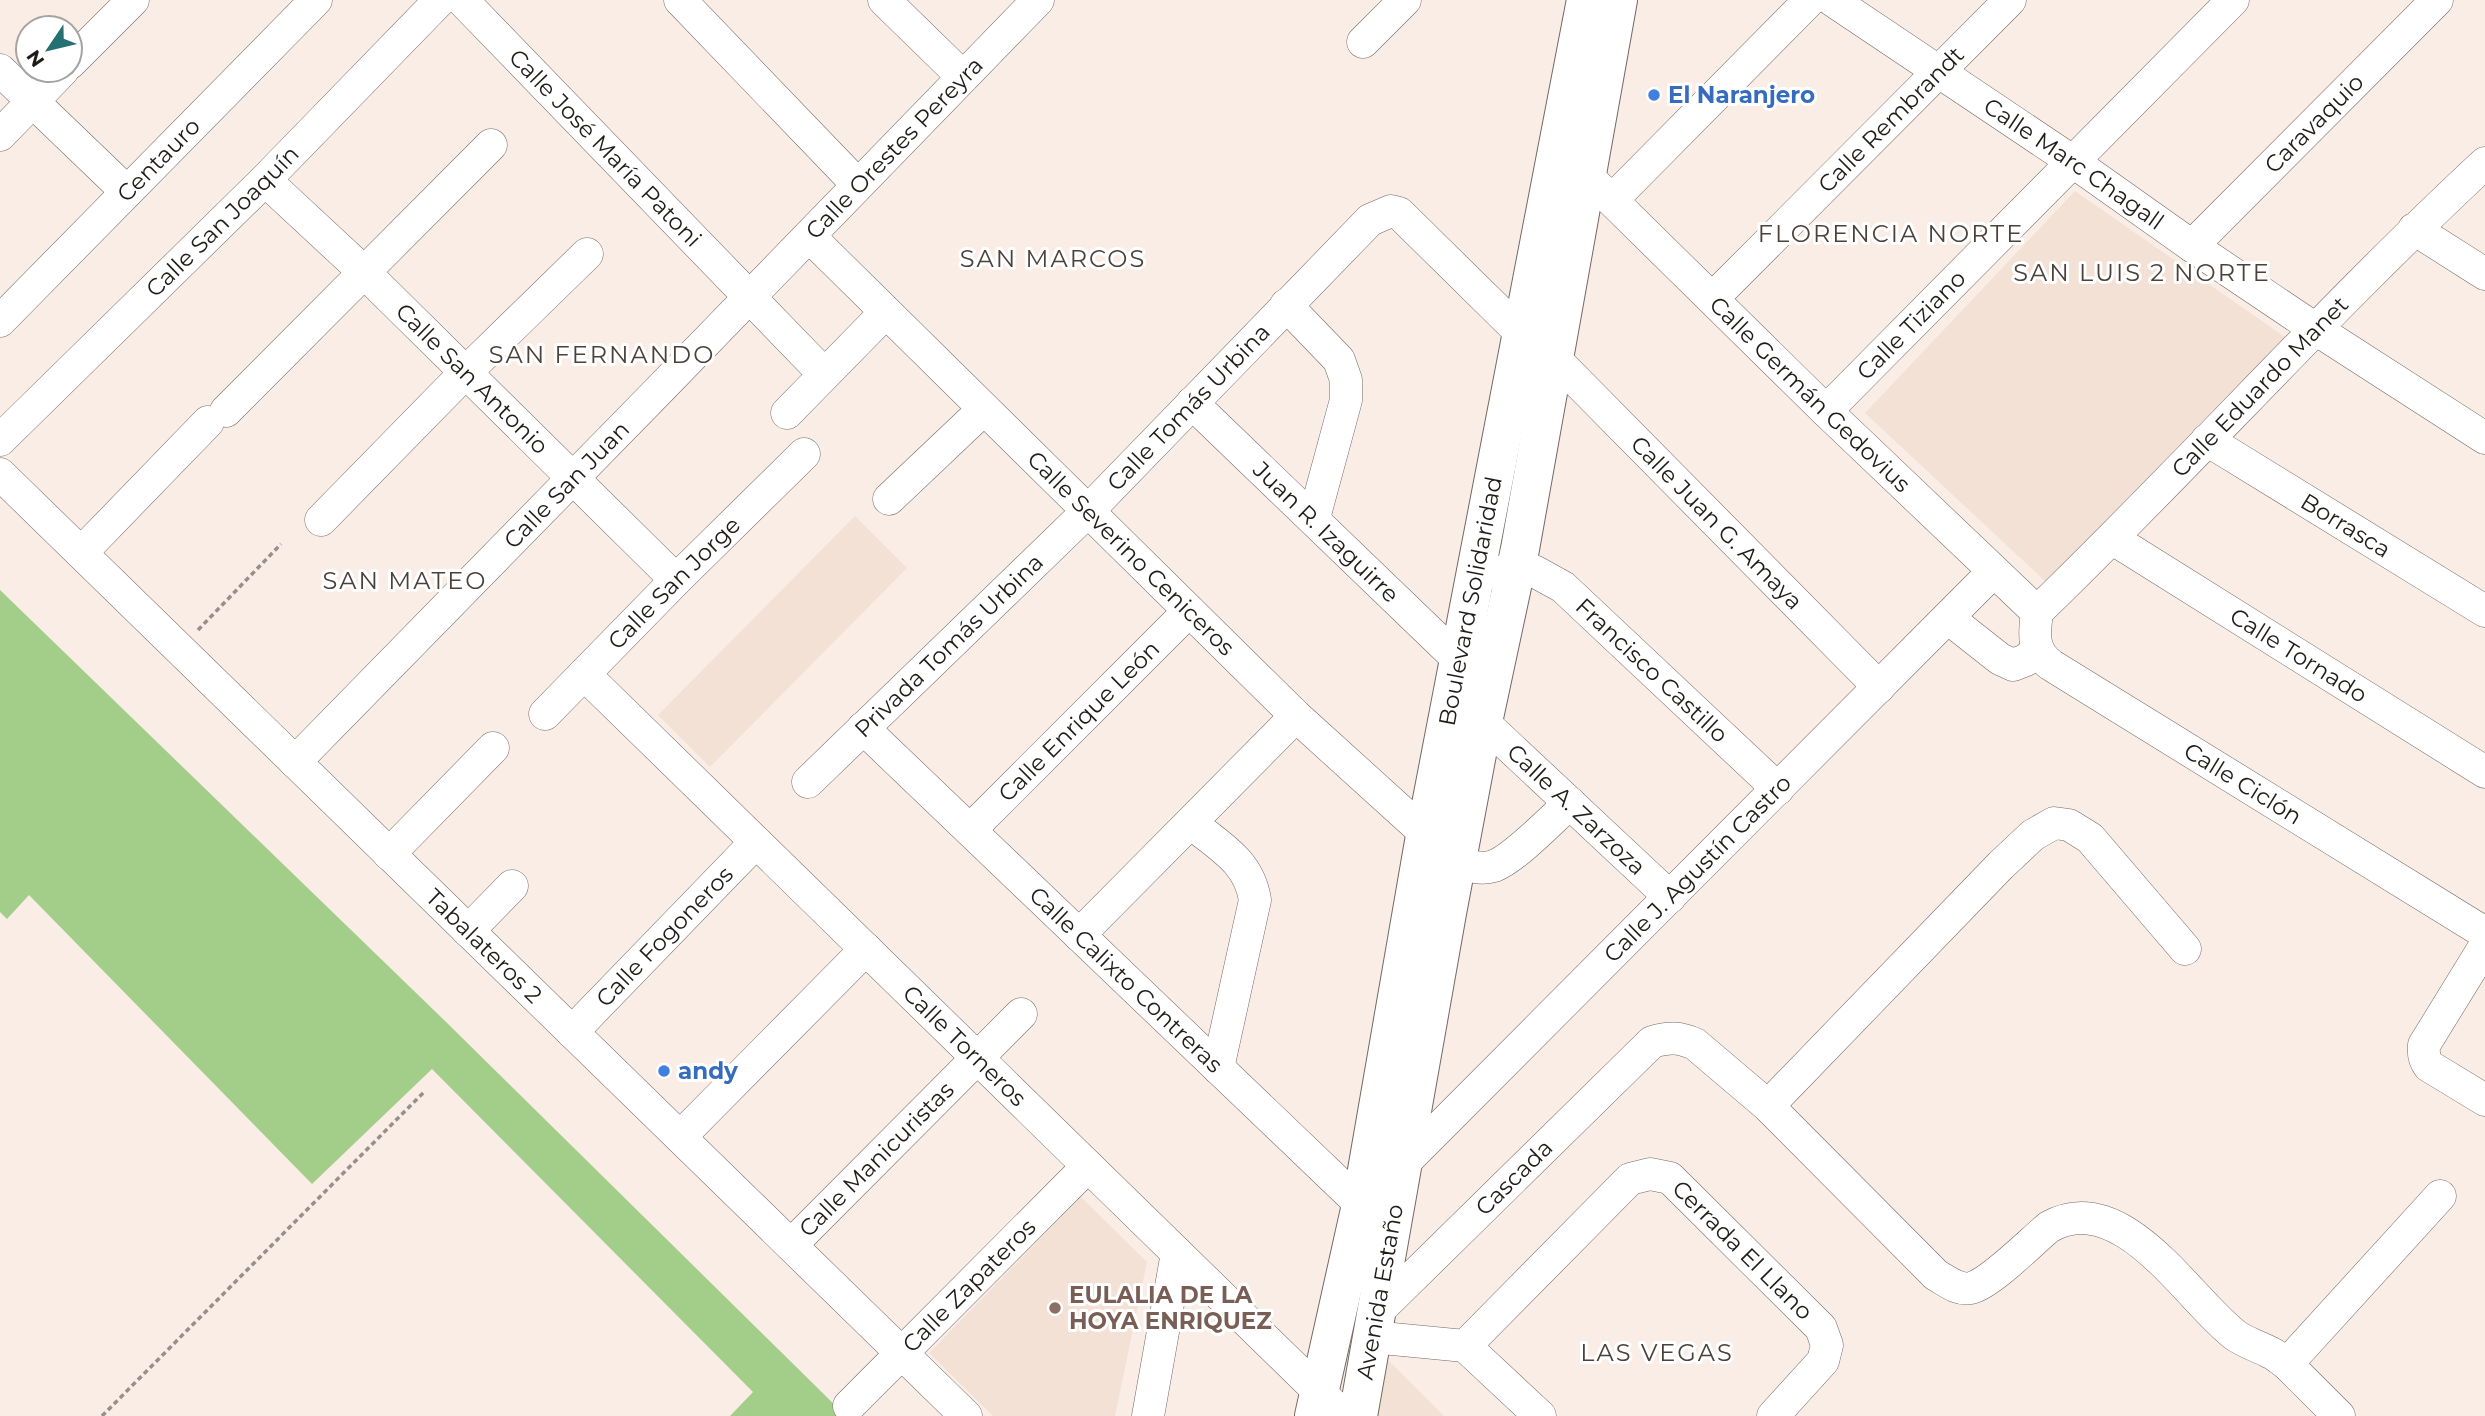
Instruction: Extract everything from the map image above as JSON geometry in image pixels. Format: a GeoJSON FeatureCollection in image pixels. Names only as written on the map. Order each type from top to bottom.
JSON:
{"type":"FeatureCollection","features":[{"type":"Feature","properties":{"kind":"main road","name":"Boulevard Solidaridad"},"geometry":{"type":"LineString","coordinates":[[1401,1166],[1483,722],[1555,359],[1586,174],[1593,50],[1586,0]]}},
{"type":"Feature","properties":{"kind":"main road","name":"Boulevard Solidaridad"},"geometry":{"type":"LineString","coordinates":[[1361,1205],[1425,836],[1522,334],[1593,50],[1618,0]]}},
{"type":"Feature","properties":{"kind":"main road","name":"Avenida Estaño"},"geometry":{"type":"LineString","coordinates":[[1359,1416],[1401,1166]]}},
{"type":"Feature","properties":{"kind":"main road","name":"Avenida Estaño"},"geometry":{"type":"LineString","coordinates":[[1326,1408],[1361,1205]]}},
{"type":"Feature","properties":{"kind":"street"},"geometry":{"type":"LineString","coordinates":[[84,49],[133,0]]}},
{"type":"Feature","properties":{"kind":"street","name":"Centauro"},"geometry":{"type":"LineString","coordinates":[[0,321],[316,0]]}},
{"type":"Feature","properties":{"kind":"street","name":"Calle San Joaquín"},"geometry":{"type":"LineString","coordinates":[[0,440],[265,180],[440,0]]}},
{"type":"Feature","properties":{"kind":"street","name":"Calle José María Patoni"},"geometry":{"type":"LineString","coordinates":[[463,0],[824,374]]}},
{"type":"Feature","properties":{"kind":"street"},"geometry":{"type":"LineString","coordinates":[[680,0],[857,184]]}},
{"type":"Feature","properties":{"kind":"street"},"geometry":{"type":"LineString","coordinates":[[884,0],[963,76]]}},
{"type":"Feature","properties":{"kind":"street","name":"Calle Orestes Pereyra"},"geometry":{"type":"LineString","coordinates":[[749,295],[1038,0]]}},
{"type":"Feature","properties":{"kind":"street"},"geometry":{"type":"LineString","coordinates":[[1363,42],[1405,0]]}},
{"type":"Feature","properties":{"kind":"street"},"geometry":{"type":"LineString","coordinates":[[1613,199],[1810,0]]}},
{"type":"Feature","properties":{"kind":"street","name":"Calle Marc Chagall"},"geometry":{"type":"LineString","coordinates":[[1832,0],[2072,161],[2192,246],[2485,439]]}},
{"type":"Feature","properties":{"kind":"street","name":"Calle Rembrandt"},"geometry":{"type":"LineString","coordinates":[[1713,298],[2010,0]]}},
{"type":"Feature","properties":{"kind":"street","name":"Calle Tiziano"},"geometry":{"type":"LineString","coordinates":[[1826,411],[2233,0]]}},
{"type":"Feature","properties":{"kind":"street","name":"Caravaquio"},"geometry":{"type":"LineString","coordinates":[[2192,246],[2437,0]]}},
{"type":"Feature","properties":{"kind":"street"},"geometry":{"type":"LineString","coordinates":[[0,70],[127,192]]}},
{"type":"Feature","properties":{"kind":"street"},"geometry":{"type":"LineString","coordinates":[[0,135],[50,84]]}},
{"type":"Feature","properties":{"kind":"street"},"geometry":{"type":"LineString","coordinates":[[81,553],[491,145]]}},
{"type":"Feature","properties":{"kind":"street","name":"Calle Eduardo Manet"},"geometry":{"type":"LineString","coordinates":[[2037,612],[2113,539],[2315,328],[2485,163]]}},
{"type":"Feature","properties":{"kind":"street","name":"Calle Germán Gedovius"},"geometry":{"type":"LineString","coordinates":[[1586,174],[1826,411],[2037,612]]}},
{"type":"Feature","properties":{"kind":"street","name":"Calle San Antonio"},"geometry":{"type":"LineString","coordinates":[[265,180],[364,272],[676,580]]}},
{"type":"Feature","properties":{"kind":"street","name":"Calle Juan G. Amaya"},"geometry":{"type":"LineString","coordinates":[[1286,305],[1370,220],[1391,211],[1399,213],[1522,334],[1555,359],[1879,687]]}},
{"type":"Feature","properties":{"kind":"street"},"geometry":{"type":"LineString","coordinates":[[2414,229],[2485,274]]}},
{"type":"Feature","properties":{"kind":"street","name":"Calle Severino Ceniceros"},"geometry":{"type":"LineString","coordinates":[[809,236],[1296,716],[1425,836],[1457,862]]}},
{"type":"Feature","properties":{"kind":"street"},"geometry":{"type":"LineString","coordinates":[[321,520],[465,373],[587,254]]}},
{"type":"Feature","properties":{"kind":"street","name":"Calle San Juan"},"geometry":{"type":"LineString","coordinates":[[295,762],[574,479],[749,295]]}},
{"type":"Feature","properties":{"kind":"street"},"geometry":{"type":"LineString","coordinates":[[1286,305],[1339,360],[1346,380],[1346,400],[1314,518]]}},
{"type":"Feature","properties":{"kind":"street","name":"Calle Tomás Urbina"},"geometry":{"type":"LineString","coordinates":[[1089,510],[1286,305]]}},
{"type":"Feature","properties":{"kind":"street"},"geometry":{"type":"LineString","coordinates":[[787,413],[885,313]]}},
{"type":"Feature","properties":{"kind":"street","name":"Juan R. Izaguirre"},"geometry":{"type":"LineString","coordinates":[[1192,403],[1459,660]]}},
{"type":"Feature","properties":{"kind":"street"},"geometry":{"type":"LineString","coordinates":[[889,499],[984,409]]}},
{"type":"Feature","properties":{"kind":"street","name":"Borrasca"},"geometry":{"type":"LineString","coordinates":[[2207,440],[2485,611]]}},
{"type":"Feature","properties":{"kind":"street","name":"Calle San Jorge"},"geometry":{"type":"LineString","coordinates":[[545,714],[804,454]]}},
{"type":"Feature","properties":{"kind":"street","name":"Tabalateros 2"},"geometry":{"type":"LineString","coordinates":[[0,474],[966,1416]]}},
{"type":"Feature","properties":{"kind":"street","name":"Privada Tomás Urbina"},"geometry":{"type":"LineString","coordinates":[[808,782],[1089,510]]}},
{"type":"Feature","properties":{"kind":"street","name":"Calle Tornado"},"geometry":{"type":"LineString","coordinates":[[2113,539],[2485,772]]}},
{"type":"Feature","properties":{"kind":"street","name":"Francisco Castillo"},"geometry":{"type":"LineString","coordinates":[[1475,573],[1534,570],[1563,587],[1778,789]]}},
{"type":"Feature","properties":{"kind":"street","name":"Calle J. Agustín Castro"},"geometry":{"type":"LineString","coordinates":[[1401,1166],[1993,572]]}},
{"type":"Feature","properties":{"kind":"street","name":"Calle Enrique León"},"geometry":{"type":"LineString","coordinates":[[970,830],[1189,611]]}},
{"type":"Feature","properties":{"kind":"street"},"geometry":{"type":"LineString","coordinates":[[1948,618],[2000,659],[2012,665],[2026,660],[2037,650],[2034,638],[2037,612]]}},
{"type":"Feature","properties":{"kind":"street","name":"Calle Ciclón"},"geometry":{"type":"LineString","coordinates":[[2037,650],[2051,665],[2485,933]]}},
{"type":"Feature","properties":{"kind":"street","name":"Calle Torneros"},"geometry":{"type":"LineString","coordinates":[[584,674],[1177,1253],[1326,1408]]}},
{"type":"Feature","properties":{"kind":"street"},"geometry":{"type":"LineString","coordinates":[[1079,935],[1296,716]]}},
{"type":"Feature","properties":{"kind":"street","name":"Calle A. Zarzoza"},"geometry":{"type":"LineString","coordinates":[[1483,722],[1670,897]]}},
{"type":"Feature","properties":{"kind":"street","name":"Calle Calixto Contreras"},"geometry":{"type":"LineString","coordinates":[[863,728],[1390,1233]]}},
{"type":"Feature","properties":{"kind":"street"},"geometry":{"type":"LineString","coordinates":[[389,854],[493,748]]}},
{"type":"Feature","properties":{"kind":"street"},"geometry":{"type":"LineString","coordinates":[[1457,862],[1475,868],[1494,866],[1509,857],[1570,803]]}},
{"type":"Feature","properties":{"kind":"street"},"geometry":{"type":"LineString","coordinates":[[1191,823],[1244,867],[1252,883],[1255,900],[1218,1068]]}},
{"type":"Feature","properties":{"kind":"street"},"geometry":{"type":"LineString","coordinates":[[2185,949],[2090,838],[2069,825],[2054,823],[2033,835],[2001,865],[1768,1106],[1937,1275],[1956,1287],[1970,1288],[1984,1282],[2061,1220],[2098,1220],[2137,1238],[2235,1336],[2270,1352],[2287,1364],[2340,1416]]}},
{"type":"Feature","properties":{"kind":"street","name":"Calle Fogoneros"},"geometry":{"type":"LineString","coordinates":[[572,1032],[756,842]]}},
{"type":"Feature","properties":{"kind":"street"},"geometry":{"type":"LineString","coordinates":[[468,931],[512,886]]}},
{"type":"Feature","properties":{"kind":"street"},"geometry":{"type":"LineString","coordinates":[[2485,946],[2424,1045],[2423,1052],[2429,1066],[2485,1100]]}},
{"type":"Feature","properties":{"kind":"street"},"geometry":{"type":"LineString","coordinates":[[680,1137],[866,949]]}},
{"type":"Feature","properties":{"kind":"street","name":"Calle Manicuristas"},"geometry":{"type":"LineString","coordinates":[[791,1245],[1021,1014]]}},
{"type":"Feature","properties":{"kind":"street","name":"Cascada"},"geometry":{"type":"LineString","coordinates":[[1375,1324],[1651,1042],[1668,1037],[1681,1038],[1695,1044],[1768,1106]]}},
{"type":"Feature","properties":{"kind":"street","name":"Calle Zapateros"},"geometry":{"type":"LineString","coordinates":[[849,1406],[1088,1166]]}},
{"type":"Feature","properties":{"kind":"street","name":"Cerrada El Llano"},"geometry":{"type":"LineString","coordinates":[[1465,1346],[1630,1179],[1650,1174],[1670,1178],[1821,1328],[1827,1345],[1824,1361],[1773,1416]]}},
{"type":"Feature","properties":{"kind":"street"},"geometry":{"type":"LineString","coordinates":[[2287,1364],[2440,1196]]}},
{"type":"Feature","properties":{"kind":"street"},"geometry":{"type":"LineString","coordinates":[[1148,1416],[1177,1253]]}},
{"type":"Feature","properties":{"kind":"street"},"geometry":{"type":"LineString","coordinates":[[1375,1324],[1465,1346],[1540,1416]]}},
{"type":"Feature","properties":{"kind":"path"},"geometry":{"type":"LineString","coordinates":[[179,649],[281,544]]}},
{"type":"Feature","properties":{"kind":"path"},"geometry":{"type":"LineString","coordinates":[[102,1416],[425,1091]]}},
{"type":"Feature","properties":{"kind":"shaded area"},"geometry":{"type":"Polygon","coordinates":[[[2075,191],[2285,337],[2047,583],[1865,413],[2075,191]]]}},
{"type":"Feature","properties":{"kind":"shaded area"},"geometry":{"type":"Polygon","coordinates":[[[855,516],[907,568],[710,767],[658,715],[855,516]]]}},
{"type":"Feature","properties":{"kind":"shaded area","name":"EULALIA DE LA HOYA ENRIQUEZ"},"geometry":{"type":"Polygon","coordinates":[[[1081,1197],[1147,1262],[1115,1416],[993,1416],[929,1353],[1081,1197]]]}},
{"type":"Feature","properties":{"kind":"shaded area"},"geometry":{"type":"Polygon","coordinates":[[[1387,1359],[1444,1416],[1376,1416],[1387,1359]]]}},
{"type":"Feature","properties":{"kind":"green space"},"geometry":{"type":"Polygon","coordinates":[[[0,590],[444,1020],[846,1416],[730,1416],[753,1392],[432,1069],[312,1184],[29,895],[7,919],[0,912],[0,590]]]}},
{"type":"Feature","properties":{"kind":"place","name":"El Naranjero"},"geometry":{"type":"Point","coordinates":[1654,95]}},
{"type":"Feature","properties":{"kind":"place","name":"andy"},"geometry":{"type":"Point","coordinates":[664,1071]}},
{"type":"Feature","properties":{"kind":"place","name":"EULALIA DE LA HOYA ENRIQUEZ"},"geometry":{"type":"Point","coordinates":[1055,1308]}},
{"type":"Feature","properties":{"kind":"district","name":"FLORENCIA NORTE"},"geometry":{"type":"Point","coordinates":[1891,233]}},
{"type":"Feature","properties":{"kind":"district","name":"SAN MARCOS"},"geometry":{"type":"Point","coordinates":[1053,258]}},
{"type":"Feature","properties":{"kind":"district","name":"SAN LUIS 2 NORTE"},"geometry":{"type":"Point","coordinates":[2142,272]}},
{"type":"Feature","properties":{"kind":"district","name":"SAN FERNANDO"},"geometry":{"type":"Point","coordinates":[602,354]}},
{"type":"Feature","properties":{"kind":"district","name":"SAN MATEO"},"geometry":{"type":"Point","coordinates":[405,580]}},
{"type":"Feature","properties":{"kind":"district","name":"LAS VEGAS"},"geometry":{"type":"Point","coordinates":[1657,1352]}}]}
